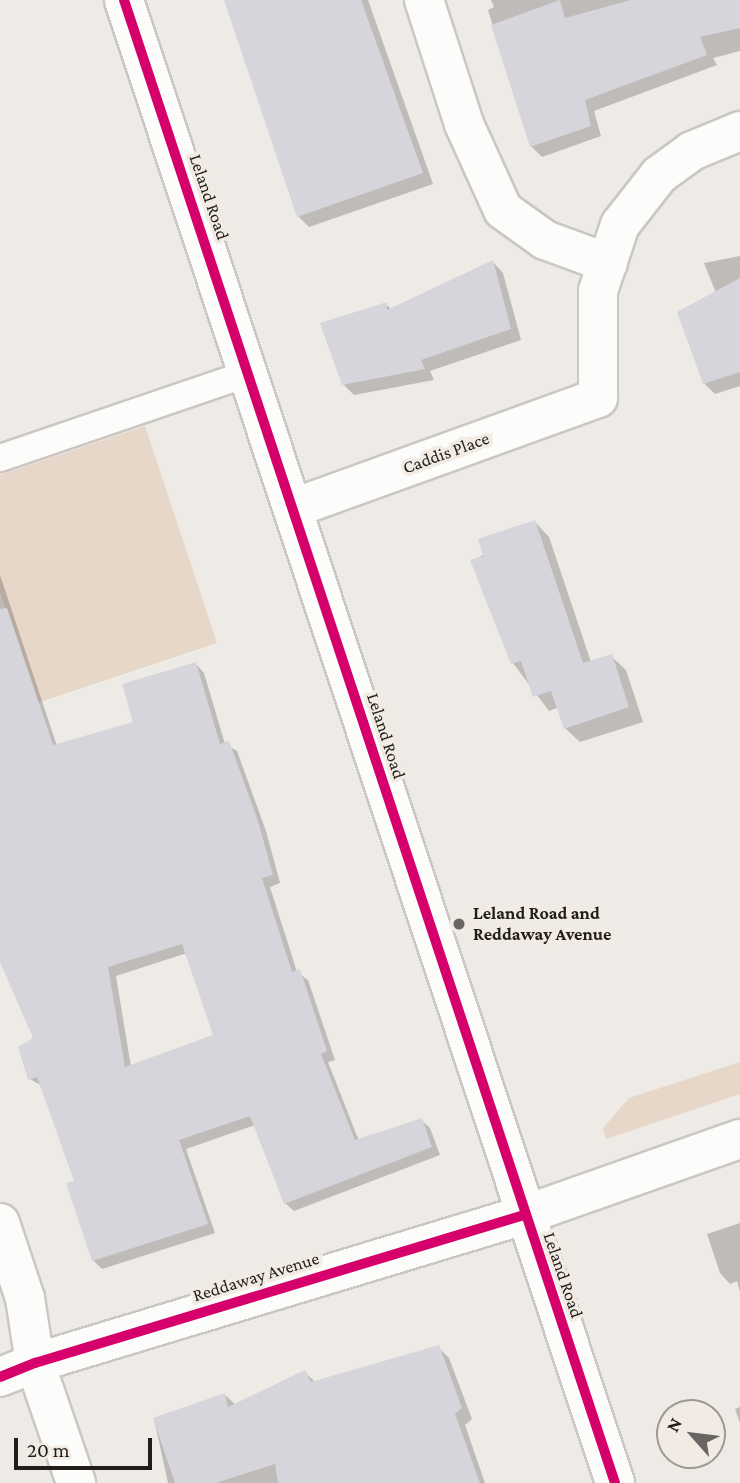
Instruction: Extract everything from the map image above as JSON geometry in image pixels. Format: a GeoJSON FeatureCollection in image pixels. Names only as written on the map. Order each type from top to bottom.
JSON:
{"type":"FeatureCollection","features":[{"type":"Feature","properties":{"kind":"street","name":"Leland Road"},"geometry":{"type":"LineString","coordinates":[[124,0],[615,1483]]}},
{"type":"Feature","properties":{"kind":"street"},"geometry":{"type":"LineString","coordinates":[[424,0],[464,124],[503,209],[545,240],[608,263],[620,225],[659,175],[692,151],[740,131]]}},
{"type":"Feature","properties":{"kind":"street","name":"Caddis Place"},"geometry":{"type":"LineString","coordinates":[[294,508],[598,398],[598,291],[608,263]]}},
{"type":"Feature","properties":{"kind":"street","name":"Reddaway Avenue"},"geometry":{"type":"LineString","coordinates":[[0,1377],[35,1363],[524,1214],[740,1139]]}},
{"type":"Feature","properties":{"kind":"street"},"geometry":{"type":"LineString","coordinates":[[0,1223],[24,1298],[35,1363],[76,1483]]}},
{"type":"Feature","properties":{"kind":"lane"},"geometry":{"type":"LineString","coordinates":[[0,458],[249,373]]}},
{"type":"Feature","properties":{"kind":"shaded area"},"geometry":{"type":"Polygon","coordinates":[[[145,426],[217,643],[37,703],[0,592],[0,475],[145,426]]]}},
{"type":"Feature","properties":{"kind":"shaded area"},"geometry":{"type":"Polygon","coordinates":[[[740,1062],[740,1094],[606,1139],[603,1128],[629,1098],[740,1062]]]}},
{"type":"Feature","properties":{"kind":"building"},"geometry":{"type":"Polygon","coordinates":[[[224,0],[361,0],[423,173],[297,217],[224,0]]]}},
{"type":"Feature","properties":{"kind":"building"},"geometry":{"type":"Polygon","coordinates":[[[560,0],[565,18],[631,0],[740,0],[740,28],[700,37],[707,55],[585,100],[591,126],[530,147],[491,25],[560,0]]]}},
{"type":"Feature","properties":{"kind":"building"},"geometry":{"type":"Polygon","coordinates":[[[493,260],[511,329],[421,360],[425,369],[342,385],[320,323],[387,302],[387,310],[493,260]]]}},
{"type":"Feature","properties":{"kind":"building"},"geometry":{"type":"Polygon","coordinates":[[[740,278],[740,372],[703,384],[677,312],[740,278]]]}},
{"type":"Feature","properties":{"kind":"building"},"geometry":{"type":"Polygon","coordinates":[[[535,520],[583,663],[612,654],[629,707],[564,729],[551,691],[533,697],[521,661],[511,664],[470,560],[483,556],[478,539],[535,520]]]}},
{"type":"Feature","properties":{"kind":"building"},"geometry":{"type":"Polygon","coordinates":[[[7,608],[53,745],[133,722],[122,684],[196,662],[220,744],[229,741],[258,821],[273,875],[262,878],[292,972],[300,969],[327,1051],[321,1054],[355,1140],[422,1118],[432,1147],[284,1204],[250,1116],[179,1140],[208,1224],[92,1261],[66,1183],[74,1181],[37,1077],[28,1080],[18,1047],[33,1038],[0,962],[0,609],[7,608]],[[182,944],[108,967],[125,1067],[213,1035],[182,944]]]}},
{"type":"Feature","properties":{"kind":"building"},"geometry":{"type":"Polygon","coordinates":[[[439,1345],[462,1408],[455,1414],[480,1483],[278,1483],[275,1464],[216,1483],[175,1483],[153,1418],[225,1393],[228,1407],[305,1370],[311,1382],[439,1345]]]}},
{"type":"Feature","properties":{"kind":"cycle path"},"geometry":{"type":"LineString","coordinates":[[124,0],[615,1483]]}},
{"type":"Feature","properties":{"kind":"cycle path"},"geometry":{"type":"LineString","coordinates":[[0,1377],[35,1363],[524,1215]]}},
{"type":"Feature","properties":{"kind":"place","name":"Leland Road and Reddaway Avenue"},"geometry":{"type":"Point","coordinates":[459,924]}}]}
